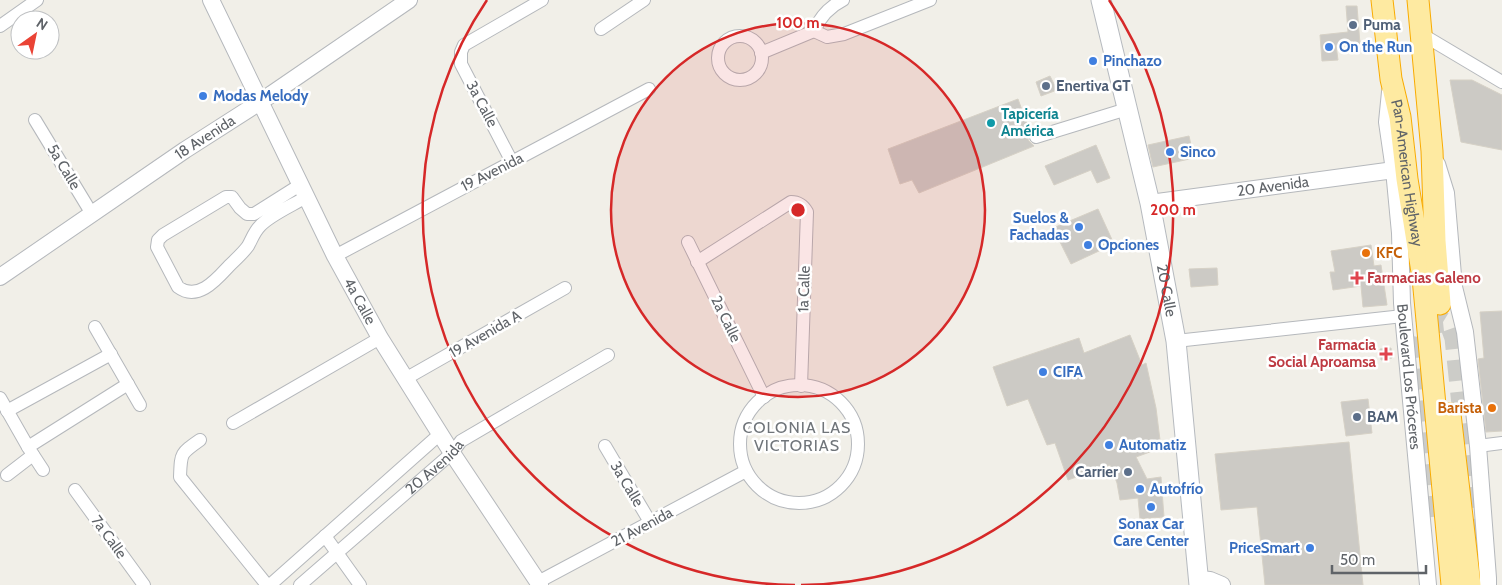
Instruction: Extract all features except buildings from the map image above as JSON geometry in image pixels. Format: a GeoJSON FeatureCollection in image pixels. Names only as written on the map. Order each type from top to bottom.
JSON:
{"type":"FeatureCollection","features":[{"type":"Feature","properties":{"kind":"highway","name":"Pan-American Highway"},"geometry":{"type":"LineString","coordinates":[[1382,0],[1391,79],[1400,117],[1407,179],[1423,278],[1452,585]]}},
{"type":"Feature","properties":{"kind":"highway","name":"Pan-American Highway"},"geometry":{"type":"LineString","coordinates":[[1418,0],[1432,151],[1435,241],[1440,310],[1453,446],[1470,585]]}},
{"type":"Feature","properties":{"kind":"highway"},"geometry":{"type":"LineString","coordinates":[[1432,517],[1441,585]]}},
{"type":"Feature","properties":{"kind":"highway"},"geometry":{"type":"LineString","coordinates":[[1476,547],[1479,585]]}},
{"type":"Feature","properties":{"kind":"main road","name":"20 Calle"},"geometry":{"type":"LineString","coordinates":[[1101,0],[1150,203],[1176,341],[1199,582]]}},
{"type":"Feature","properties":{"kind":"street"},"geometry":{"type":"LineString","coordinates":[[0,26],[37,0]]}},
{"type":"Feature","properties":{"kind":"street","name":"4a Calle"},"geometry":{"type":"LineString","coordinates":[[210,0],[335,256],[380,338],[452,453],[539,584]]}},
{"type":"Feature","properties":{"kind":"street","name":"18 Avenida"},"geometry":{"type":"LineString","coordinates":[[0,275],[185,150],[260,102],[409,0]]}},
{"type":"Feature","properties":{"kind":"street","name":"3a Calle"},"geometry":{"type":"LineString","coordinates":[[512,162],[461,64],[461,52],[464,45],[542,0]]}},
{"type":"Feature","properties":{"kind":"street"},"geometry":{"type":"LineString","coordinates":[[601,29],[644,0]]}},
{"type":"Feature","properties":{"kind":"street"},"geometry":{"type":"LineString","coordinates":[[761,53],[814,30],[819,20],[828,10],[843,0]]}},
{"type":"Feature","properties":{"kind":"street"},"geometry":{"type":"LineString","coordinates":[[814,30],[828,37],[844,34],[930,0]]}},
{"type":"Feature","properties":{"kind":"street"},"geometry":{"type":"LineString","coordinates":[[1422,35],[1502,82]]}},
{"type":"Feature","properties":{"kind":"street","name":"Boulevard Los Próceres"},"geometry":{"type":"LineString","coordinates":[[1391,79],[1387,122],[1394,170],[1400,240],[1403,316],[1428,585]]}},
{"type":"Feature","properties":{"kind":"street","name":"19 Avenida"},"geometry":{"type":"LineString","coordinates":[[335,256],[649,89]]}},
{"type":"Feature","properties":{"kind":"street"},"geometry":{"type":"LineString","coordinates":[[1036,137],[1127,109]]}},
{"type":"Feature","properties":{"kind":"street","name":"5a Calle"},"geometry":{"type":"LineString","coordinates":[[36,120],[92,214]]}},
{"type":"Feature","properties":{"kind":"street"},"geometry":{"type":"LineString","coordinates":[[1432,151],[1446,192],[1454,286],[1465,332],[1478,446],[1488,585]]}},
{"type":"Feature","properties":{"kind":"street","name":"20 Avenida"},"geometry":{"type":"LineString","coordinates":[[1150,203],[1394,170]]}},
{"type":"Feature","properties":{"kind":"street"},"geometry":{"type":"LineString","coordinates":[[303,191],[260,226],[247,248],[211,286],[190,291],[183,291],[178,287],[157,247],[158,240],[163,235],[226,197],[232,196],[240,208],[247,214],[254,214],[303,191]]}},
{"type":"Feature","properties":{"kind":"street","name":"1a Calle"},"geometry":{"type":"LineString","coordinates":[[697,262],[791,202],[800,204],[807,212],[801,386]]}},
{"type":"Feature","properties":{"kind":"street","name":"2a Calle"},"geometry":{"type":"LineString","coordinates":[[688,242],[764,397]]}},
{"type":"Feature","properties":{"kind":"street","name":"19 Avenida A"},"geometry":{"type":"LineString","coordinates":[[405,379],[565,288]]}},
{"type":"Feature","properties":{"kind":"street"},"geometry":{"type":"LineString","coordinates":[[1176,341],[1403,316]]}},
{"type":"Feature","properties":{"kind":"street"},"geometry":{"type":"LineString","coordinates":[[96,327],[140,405]]}},
{"type":"Feature","properties":{"kind":"street"},"geometry":{"type":"LineString","coordinates":[[233,423],[380,338]]}},
{"type":"Feature","properties":{"kind":"street"},"geometry":{"type":"LineString","coordinates":[[7,411],[111,354]]}},
{"type":"Feature","properties":{"kind":"street","name":"20 Avenida"},"geometry":{"type":"LineString","coordinates":[[300,585],[452,453],[462,442],[608,355]]}},
{"type":"Feature","properties":{"kind":"street"},"geometry":{"type":"LineString","coordinates":[[8,475],[30,451],[128,384]]}},
{"type":"Feature","properties":{"kind":"street"},"geometry":{"type":"LineString","coordinates":[[801,386],[821,391],[839,401],[848,412],[854,424],[858,451],[848,476],[840,487],[816,501],[803,503],[776,499],[754,483],[746,471],[740,449],[743,425],[755,405],[764,397],[781,388],[801,386]]}},
{"type":"Feature","properties":{"kind":"street"},"geometry":{"type":"LineString","coordinates":[[0,398],[43,470]]}},
{"type":"Feature","properties":{"kind":"street","name":"20 Avenida"},"geometry":{"type":"LineString","coordinates":[[268,585],[440,434]]}},
{"type":"Feature","properties":{"kind":"street"},"geometry":{"type":"LineString","coordinates":[[200,440],[184,451],[180,477],[268,585]]}},
{"type":"Feature","properties":{"kind":"street"},"geometry":{"type":"LineString","coordinates":[[1478,446],[1502,444]]}},
{"type":"Feature","properties":{"kind":"street","name":"3a Calle"},"geometry":{"type":"LineString","coordinates":[[605,446],[650,522]]}},
{"type":"Feature","properties":{"kind":"street","name":"21 Avenida"},"geometry":{"type":"LineString","coordinates":[[539,584],[746,471]]}},
{"type":"Feature","properties":{"kind":"street","name":"7a Calle"},"geometry":{"type":"LineString","coordinates":[[75,490],[144,585]]}},
{"type":"Feature","properties":{"kind":"street"},"geometry":{"type":"LineString","coordinates":[[326,536],[360,585]]}},
{"type":"Feature","properties":{"kind":"street"},"geometry":{"type":"LineString","coordinates":[[1199,582],[1210,580],[1222,585]]}},
{"type":"Feature","properties":{"kind":"tunnel"},"geometry":{"type":"LineString","coordinates":[[1432,517],[1416,345],[1418,334],[1424,327],[1443,322],[1451,327],[1455,338],[1477,547]]}},
{"type":"Feature","properties":{"kind":"place","name":"Puma"},"geometry":{"type":"Point","coordinates":[1353,25]}},
{"type":"Feature","properties":{"kind":"place","name":"On the Run"},"geometry":{"type":"Point","coordinates":[1329,47]}},
{"type":"Feature","properties":{"kind":"place","name":"Pinchazo"},"geometry":{"type":"Point","coordinates":[1093,61]}},
{"type":"Feature","properties":{"kind":"place","name":"Enertiva GT"},"geometry":{"type":"Point","coordinates":[1046,86]}},
{"type":"Feature","properties":{"kind":"place","name":"Modas Melody"},"geometry":{"type":"Point","coordinates":[203,96]}},
{"type":"Feature","properties":{"kind":"place","name":"Tapicería América"},"geometry":{"type":"Point","coordinates":[991,123]}},
{"type":"Feature","properties":{"kind":"place","name":"Sinco"},"geometry":{"type":"Point","coordinates":[1170,152]}},
{"type":"Feature","properties":{"kind":"place","name":"Suelos & Fachadas"},"geometry":{"type":"Point","coordinates":[1079,227]}},
{"type":"Feature","properties":{"kind":"place","name":"Opciones"},"geometry":{"type":"Point","coordinates":[1088,245]}},
{"type":"Feature","properties":{"kind":"place","name":"KFC"},"geometry":{"type":"Point","coordinates":[1366,253]}},
{"type":"Feature","properties":{"kind":"place","name":"Farmacias Galeno"},"geometry":{"type":"Point","coordinates":[1357,278]}},
{"type":"Feature","properties":{"kind":"place","name":"Farmacia Social Aproamsa"},"geometry":{"type":"Point","coordinates":[1386,354]}},
{"type":"Feature","properties":{"kind":"place","name":"CIFA"},"geometry":{"type":"Point","coordinates":[1043,372]}},
{"type":"Feature","properties":{"kind":"place","name":"Barista"},"geometry":{"type":"Point","coordinates":[1492,408]}},
{"type":"Feature","properties":{"kind":"place","name":"BAM"},"geometry":{"type":"Point","coordinates":[1357,417]}},
{"type":"Feature","properties":{"kind":"place","name":"Automatiz"},"geometry":{"type":"Point","coordinates":[1109,445]}},
{"type":"Feature","properties":{"kind":"place","name":"Carrier"},"geometry":{"type":"Point","coordinates":[1128,472]}},
{"type":"Feature","properties":{"kind":"place","name":"Autofrío"},"geometry":{"type":"Point","coordinates":[1140,489]}},
{"type":"Feature","properties":{"kind":"place","name":"Sonax Car Care Center"},"geometry":{"type":"Point","coordinates":[1151,507]}},
{"type":"Feature","properties":{"kind":"place","name":"PriceSmart"},"geometry":{"type":"Point","coordinates":[1310,548]}},
{"type":"Feature","properties":{"kind":"district","name":"COLONIA LAS VICTORIAS"},"geometry":{"type":"Point","coordinates":[797,436]}}]}
